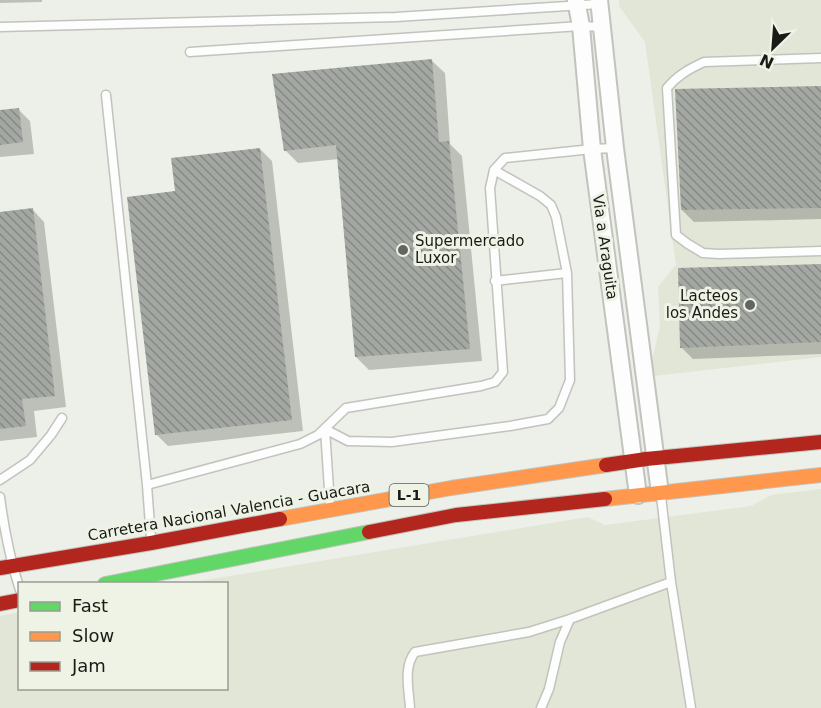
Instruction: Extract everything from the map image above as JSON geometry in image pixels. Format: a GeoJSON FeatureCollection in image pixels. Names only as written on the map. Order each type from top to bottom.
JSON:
{"type":"FeatureCollection","features":[{"type":"Feature","properties":{"kind":"main road","name":"Carretera Nacional Valencia - Guacara"},"geometry":{"type":"LineString","coordinates":[[6,567],[451,488],[656,458],[821,442]]}},
{"type":"Feature","properties":{"kind":"main road","name":"L-1"},"geometry":{"type":"LineString","coordinates":[[115,582],[456,515],[821,475]]}},
{"type":"Feature","properties":{"kind":"main road"},"geometry":{"type":"LineString","coordinates":[[0,604],[18,600]]}},
{"type":"Feature","properties":{"kind":"street","name":"Via a Araguita"},"geometry":{"type":"LineString","coordinates":[[599,2],[615,148],[660,493]]}},
{"type":"Feature","properties":{"kind":"street","name":"Via a Araguita"},"geometry":{"type":"LineString","coordinates":[[576,3],[581,26],[592,149],[638,495]]}},
{"type":"Feature","properties":{"kind":"lane"},"geometry":{"type":"LineString","coordinates":[[0,27],[396,17],[599,2]]}},
{"type":"Feature","properties":{"kind":"lane"},"geometry":{"type":"LineString","coordinates":[[190,52],[581,26],[602,27]]}},
{"type":"Feature","properties":{"kind":"lane"},"geometry":{"type":"LineString","coordinates":[[821,58],[704,62],[676,77],[667,88],[676,235],[703,253],[821,251]]}},
{"type":"Feature","properties":{"kind":"lane"},"geometry":{"type":"LineString","coordinates":[[106,95],[147,485],[151,543]]}},
{"type":"Feature","properties":{"kind":"lane"},"geometry":{"type":"LineString","coordinates":[[147,485],[300,444],[318,435],[346,408],[495,382],[503,372],[490,188],[494,170],[505,158],[615,148]]}},
{"type":"Feature","properties":{"kind":"lane"},"geometry":{"type":"LineString","coordinates":[[325,429],[348,441],[392,442],[548,419],[559,408],[570,380],[567,273],[556,217],[551,205],[540,196],[494,170]]}},
{"type":"Feature","properties":{"kind":"lane"},"geometry":{"type":"LineString","coordinates":[[495,281],[567,273]]}},
{"type":"Feature","properties":{"kind":"lane"},"geometry":{"type":"LineString","coordinates":[[0,480],[30,460],[62,418]]}},
{"type":"Feature","properties":{"kind":"lane"},"geometry":{"type":"LineString","coordinates":[[325,429],[330,508]]}},
{"type":"Feature","properties":{"kind":"lane"},"geometry":{"type":"LineString","coordinates":[[660,493],[671,582],[691,708]]}},
{"type":"Feature","properties":{"kind":"lane"},"geometry":{"type":"LineString","coordinates":[[0,497],[6,567],[18,587]]}},
{"type":"Feature","properties":{"kind":"lane"},"geometry":{"type":"LineString","coordinates":[[410,708],[408,669],[410,659],[416,652],[529,632],[671,582]]}},
{"type":"Feature","properties":{"kind":"lane"},"geometry":{"type":"LineString","coordinates":[[541,708],[549,689],[560,642],[570,619]]}},
{"type":"Feature","properties":{"kind":"shaded area"},"geometry":{"type":"Polygon","coordinates":[[[619,0],[821,0],[821,357],[654,376],[652,361],[660,326],[658,287],[676,265],[645,42],[619,6],[619,0]]]}},
{"type":"Feature","properties":{"kind":"shaded area"},"geometry":{"type":"Polygon","coordinates":[[[821,489],[821,708],[0,708],[0,616],[18,612],[18,690],[228,690],[228,582],[193,582],[588,517],[605,525],[751,506],[771,495],[821,489]]]}},
{"type":"Feature","properties":{"kind":"building","name":"Supermercado Luxor"},"geometry":{"type":"Polygon","coordinates":[[[432,59],[439,142],[449,141],[470,349],[355,357],[336,145],[284,151],[272,74],[432,59]]]}},
{"type":"Feature","properties":{"kind":"building"},"geometry":{"type":"Polygon","coordinates":[[[821,86],[821,208],[681,210],[675,89],[821,86]]]}},
{"type":"Feature","properties":{"kind":"building"},"geometry":{"type":"Polygon","coordinates":[[[19,108],[23,142],[0,145],[0,110],[19,108]]]}},
{"type":"Feature","properties":{"kind":"building"},"geometry":{"type":"Polygon","coordinates":[[[260,148],[292,420],[155,435],[127,197],[175,191],[171,158],[260,148]]]}},
{"type":"Feature","properties":{"kind":"building"},"geometry":{"type":"Polygon","coordinates":[[[33,208],[55,396],[22,399],[26,426],[0,429],[0,212],[33,208]]]}},
{"type":"Feature","properties":{"kind":"building","name":"Lacteos los Andes"},"geometry":{"type":"Polygon","coordinates":[[[821,264],[821,342],[680,348],[678,268],[821,264]]]}},
{"type":"Feature","properties":{"kind":"traffic: fast"},"geometry":{"type":"LineString","coordinates":[[115,582],[369,532]]}},
{"type":"Feature","properties":{"kind":"traffic: slow"},"geometry":{"type":"LineString","coordinates":[[280,519],[451,488],[606,465]]}},
{"type":"Feature","properties":{"kind":"traffic: slow"},"geometry":{"type":"LineString","coordinates":[[605,499],[821,475]]}},
{"type":"Feature","properties":{"kind":"traffic: jam"},"geometry":{"type":"LineString","coordinates":[[606,465],[821,442]]}},
{"type":"Feature","properties":{"kind":"traffic: jam"},"geometry":{"type":"LineString","coordinates":[[369,532],[456,515],[605,499]]}},
{"type":"Feature","properties":{"kind":"traffic: jam"},"geometry":{"type":"LineString","coordinates":[[0,568],[280,519]]}},
{"type":"Feature","properties":{"kind":"traffic: jam"},"geometry":{"type":"LineString","coordinates":[[0,604],[18,600]]}},
{"type":"Feature","properties":{"kind":"place","name":"Supermercado Luxor"},"geometry":{"type":"Point","coordinates":[403,250]}},
{"type":"Feature","properties":{"kind":"place","name":"Lacteos los Andes"},"geometry":{"type":"Point","coordinates":[750,305]}}]}
